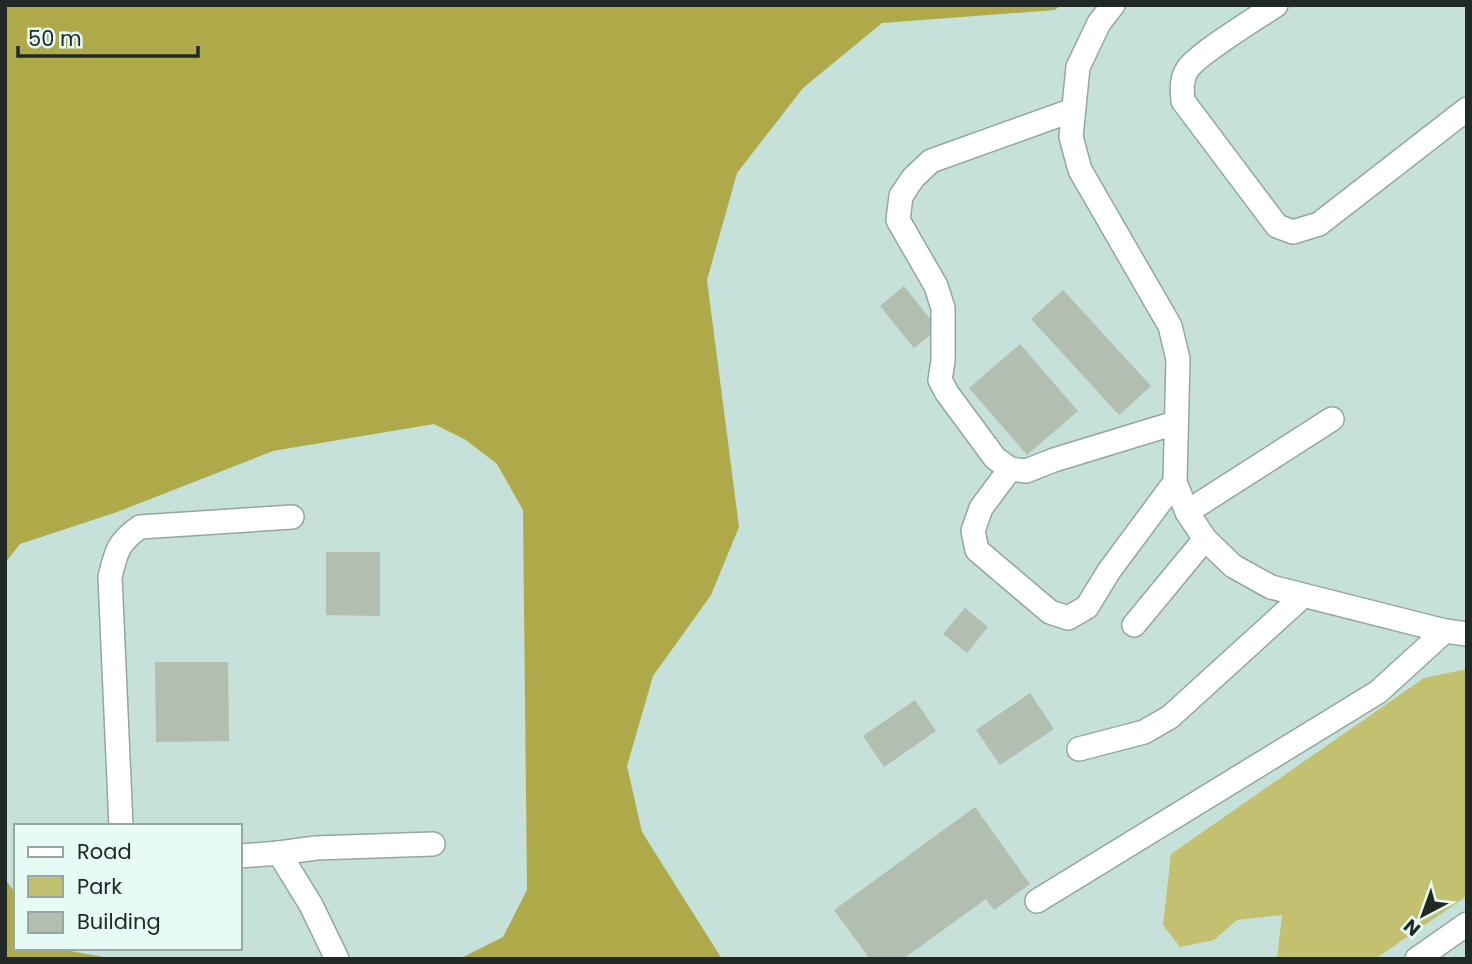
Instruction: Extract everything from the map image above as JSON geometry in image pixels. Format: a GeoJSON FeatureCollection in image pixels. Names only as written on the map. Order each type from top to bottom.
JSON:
{"type":"FeatureCollection","features":[{"type":"Feature","properties":{"kind":"lane"},"geometry":{"type":"LineString","coordinates":[[1113,5],[1099,23],[1078,67],[1071,137],[1080,170],[1170,326],[1178,359],[1175,482],[1187,512],[1205,539],[1233,566],[1271,587],[1456,633]]}},
{"type":"Feature","properties":{"kind":"lane"},"geometry":{"type":"LineString","coordinates":[[1276,5],[1202,56],[1188,69],[1181,85],[1183,101],[1277,226],[1293,232],[1319,224],[1467,109]]}},
{"type":"Feature","properties":{"kind":"lane"},"geometry":{"type":"LineString","coordinates":[[1073,110],[931,161],[913,178],[901,196],[898,220],[936,286],[943,308],[943,361],[940,380],[947,394],[995,458],[1010,469],[1026,471],[1175,423]]}},
{"type":"Feature","properties":{"kind":"lane"},"geometry":{"type":"LineString","coordinates":[[1187,512],[1332,419]]}},
{"type":"Feature","properties":{"kind":"lane"},"geometry":{"type":"LineString","coordinates":[[1010,469],[981,508],[973,531],[977,550],[1050,612],[1068,618],[1087,607],[1109,571],[1175,482]]}},
{"type":"Feature","properties":{"kind":"lane"},"geometry":{"type":"LineString","coordinates":[[121,824],[110,577],[123,538],[140,527],[292,517]]}},
{"type":"Feature","properties":{"kind":"lane"},"geometry":{"type":"LineString","coordinates":[[1134,625],[1205,539]]}},
{"type":"Feature","properties":{"kind":"lane"},"geometry":{"type":"LineString","coordinates":[[1079,749],[1144,732],[1170,717],[1303,596]]}},
{"type":"Feature","properties":{"kind":"lane"},"geometry":{"type":"LineString","coordinates":[[1037,901],[1378,692],[1456,633]]}},
{"type":"Feature","properties":{"kind":"lane"},"geometry":{"type":"LineString","coordinates":[[242,856],[316,848],[433,844]]}},
{"type":"Feature","properties":{"kind":"lane"},"geometry":{"type":"LineString","coordinates":[[279,853],[312,905],[337,959]]}},
{"type":"Feature","properties":{"kind":"lane"},"geometry":{"type":"LineString","coordinates":[[1417,959],[1467,923]]}},
{"type":"Feature","properties":{"kind":"shaded area"},"geometry":{"type":"Polygon","coordinates":[[[5,5],[1467,5],[1467,959],[5,959],[5,5]]]}},
{"type":"Feature","properties":{"kind":"shaded area"},"geometry":{"type":"Polygon","coordinates":[[[5,5],[1061,5],[1055,10],[882,23],[803,88],[737,173],[707,280],[739,527],[711,595],[653,676],[627,766],[642,832],[722,959],[459,959],[503,937],[527,890],[523,510],[497,464],[466,440],[434,424],[273,451],[117,512],[20,544],[5,563],[5,5]]]}},
{"type":"Feature","properties":{"kind":"shaded area"},"geometry":{"type":"Polygon","coordinates":[[[5,879],[14,891],[14,950],[64,950],[115,959],[5,959],[5,879]]]}},
{"type":"Feature","properties":{"kind":"green space"},"geometry":{"type":"Polygon","coordinates":[[[1467,669],[1467,896],[1375,959],[1277,959],[1282,915],[1237,920],[1214,940],[1180,947],[1163,925],[1171,854],[1424,678],[1467,669]]]}},
{"type":"Feature","properties":{"kind":"building"},"geometry":{"type":"Polygon","coordinates":[[[904,286],[938,329],[914,348],[880,306],[904,286]]]}},
{"type":"Feature","properties":{"kind":"building"},"geometry":{"type":"Polygon","coordinates":[[[1063,290],[1151,386],[1119,415],[1031,319],[1063,290]]]}},
{"type":"Feature","properties":{"kind":"building"},"geometry":{"type":"Polygon","coordinates":[[[1020,344],[1078,411],[1027,455],[969,388],[1020,344]]]}},
{"type":"Feature","properties":{"kind":"building"},"geometry":{"type":"Polygon","coordinates":[[[326,552],[380,552],[380,616],[326,615],[326,552]]]}},
{"type":"Feature","properties":{"kind":"building"},"geometry":{"type":"Polygon","coordinates":[[[965,608],[988,627],[967,653],[943,634],[965,608]]]}},
{"type":"Feature","properties":{"kind":"building"},"geometry":{"type":"Polygon","coordinates":[[[155,662],[228,662],[229,741],[156,742],[155,662]]]}},
{"type":"Feature","properties":{"kind":"building"},"geometry":{"type":"Polygon","coordinates":[[[1030,693],[1054,729],[1000,765],[976,730],[1030,693]]]}},
{"type":"Feature","properties":{"kind":"building"},"geometry":{"type":"Polygon","coordinates":[[[915,700],[936,731],[884,767],[863,736],[915,700]]]}},
{"type":"Feature","properties":{"kind":"building"},"geometry":{"type":"Polygon","coordinates":[[[975,807],[1030,884],[994,910],[986,899],[903,959],[870,959],[834,910],[975,807]]]}}]}
